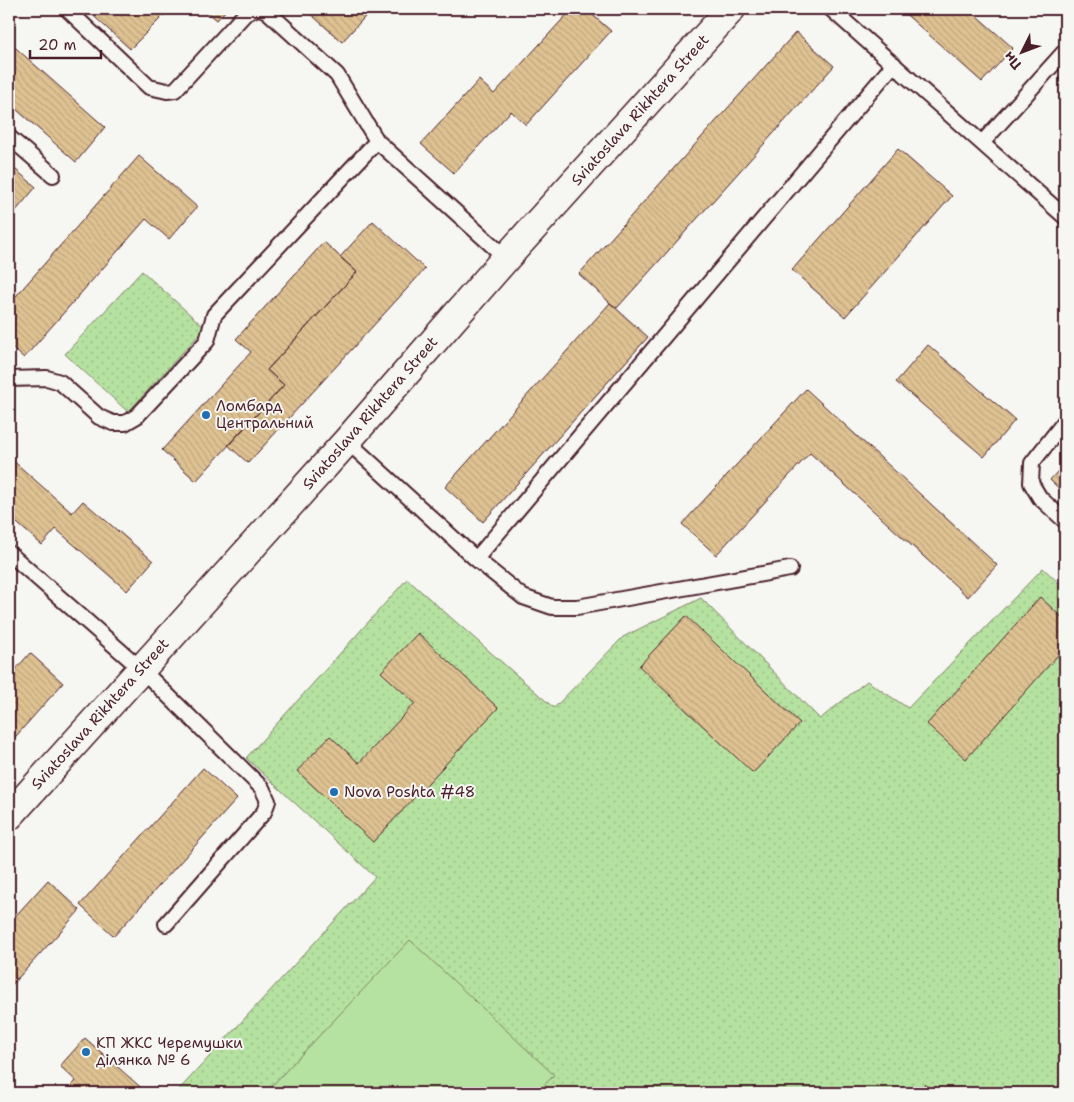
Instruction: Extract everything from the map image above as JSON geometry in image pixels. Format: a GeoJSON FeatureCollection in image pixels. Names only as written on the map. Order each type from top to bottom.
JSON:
{"type":"FeatureCollection","features":[{"type":"Feature","properties":{"kind":"main road","name":"Sviatoslava Rikhtera Street"},"geometry":{"type":"LineString","coordinates":[[9,816],[140,668],[347,441],[506,258],[731,9]]}},
{"type":"Feature","properties":{"kind":"lane"},"geometry":{"type":"LineString","coordinates":[[67,9],[149,87],[167,91],[175,90],[245,14],[262,9],[337,75],[377,141],[506,258]]}},
{"type":"Feature","properties":{"kind":"lane"},"geometry":{"type":"LineString","coordinates":[[831,9],[1065,217]]}},
{"type":"Feature","properties":{"kind":"lane"},"geometry":{"type":"LineString","coordinates":[[982,143],[1065,51]]}},
{"type":"Feature","properties":{"kind":"lane"},"geometry":{"type":"LineString","coordinates":[[476,559],[894,64]]}},
{"type":"Feature","properties":{"kind":"lane"},"geometry":{"type":"LineString","coordinates":[[9,137],[54,175]]}},
{"type":"Feature","properties":{"kind":"lane"},"geometry":{"type":"LineString","coordinates":[[9,379],[47,378],[60,382],[99,416],[114,423],[125,423],[137,416],[207,341],[214,315],[377,141]]}},
{"type":"Feature","properties":{"kind":"lane"},"geometry":{"type":"LineString","coordinates":[[1065,421],[1032,463],[1031,483],[1040,498],[1065,521]]}},
{"type":"Feature","properties":{"kind":"lane"},"geometry":{"type":"LineString","coordinates":[[347,441],[476,559],[524,597],[552,607],[577,607],[790,569]]}},
{"type":"Feature","properties":{"kind":"lane"},"geometry":{"type":"LineString","coordinates":[[9,553],[140,668],[262,788],[268,801],[264,812],[166,924]]}},
{"type":"Feature","properties":{"kind":"green space"},"geometry":{"type":"Polygon","coordinates":[[[142,271],[205,328],[128,412],[65,354],[142,271]]]}},
{"type":"Feature","properties":{"kind":"green space"},"geometry":{"type":"Polygon","coordinates":[[[1043,568],[1065,589],[1065,1093],[176,1093],[375,877],[246,758],[407,579],[554,708],[623,637],[701,598],[820,719],[867,681],[908,708],[1043,568]]]}},
{"type":"Feature","properties":{"kind":"green space"},"geometry":{"type":"Polygon","coordinates":[[[410,940],[554,1075],[537,1093],[265,1093],[410,940]]]}},
{"type":"Feature","properties":{"kind":"building"},"geometry":{"type":"Polygon","coordinates":[[[86,9],[170,9],[130,49],[86,9]]]}},
{"type":"Feature","properties":{"kind":"building"},"geometry":{"type":"Polygon","coordinates":[[[204,9],[227,9],[217,20],[204,9]]]}},
{"type":"Feature","properties":{"kind":"building"},"geometry":{"type":"Polygon","coordinates":[[[305,9],[372,9],[342,42],[305,9]]]}},
{"type":"Feature","properties":{"kind":"building"},"geometry":{"type":"Polygon","coordinates":[[[572,9],[586,9],[611,31],[526,125],[511,111],[454,173],[421,144],[479,80],[494,94],[572,9]]]}},
{"type":"Feature","properties":{"kind":"building"},"geometry":{"type":"Polygon","coordinates":[[[900,9],[969,9],[1013,48],[982,82],[900,9]]]}},
{"type":"Feature","properties":{"kind":"building"},"geometry":{"type":"Polygon","coordinates":[[[796,32],[834,66],[617,308],[579,274],[796,32]]]}},
{"type":"Feature","properties":{"kind":"building"},"geometry":{"type":"Polygon","coordinates":[[[9,42],[105,127],[76,162],[9,103],[9,42]]]}},
{"type":"Feature","properties":{"kind":"building"},"geometry":{"type":"Polygon","coordinates":[[[1065,72],[1065,84],[1059,79],[1065,72]]]}},
{"type":"Feature","properties":{"kind":"building"},"geometry":{"type":"Polygon","coordinates":[[[898,149],[952,196],[845,317],[792,270],[898,149]]]}},
{"type":"Feature","properties":{"kind":"building"},"geometry":{"type":"Polygon","coordinates":[[[139,156],[197,207],[169,239],[146,219],[24,358],[9,345],[9,304],[139,156]]]}},
{"type":"Feature","properties":{"kind":"building"},"geometry":{"type":"Polygon","coordinates":[[[9,164],[36,187],[9,219],[9,164]]]}},
{"type":"Feature","properties":{"kind":"building"},"geometry":{"type":"Polygon","coordinates":[[[373,221],[425,269],[248,463],[228,445],[284,385],[267,370],[357,272],[340,257],[373,221]]]}},
{"type":"Feature","properties":{"kind":"building"},"geometry":{"type":"Polygon","coordinates":[[[324,242],[357,272],[267,370],[284,385],[196,481],[162,450],[251,352],[236,339],[324,242]]]}},
{"type":"Feature","properties":{"kind":"building"},"geometry":{"type":"Polygon","coordinates":[[[610,303],[648,337],[483,522],[445,487],[610,303]]]}},
{"type":"Feature","properties":{"kind":"building"},"geometry":{"type":"Polygon","coordinates":[[[928,345],[1015,420],[984,457],[896,382],[928,345]]]}},
{"type":"Feature","properties":{"kind":"building"},"geometry":{"type":"Polygon","coordinates":[[[806,389],[997,565],[968,597],[810,453],[716,555],[682,524],[806,389]]]}},
{"type":"Feature","properties":{"kind":"building"},"geometry":{"type":"Polygon","coordinates":[[[9,457],[72,513],[83,501],[153,561],[127,591],[56,529],[42,545],[9,516],[9,457]]]}},
{"type":"Feature","properties":{"kind":"building"},"geometry":{"type":"Polygon","coordinates":[[[1065,463],[1065,494],[1050,480],[1065,463]]]}},
{"type":"Feature","properties":{"kind":"building"},"geometry":{"type":"Polygon","coordinates":[[[1040,597],[1065,620],[1065,647],[966,759],[927,724],[1040,597]]]}},
{"type":"Feature","properties":{"kind":"building"},"geometry":{"type":"Polygon","coordinates":[[[686,616],[800,723],[753,773],[639,666],[686,616]]]}},
{"type":"Feature","properties":{"kind":"building"},"geometry":{"type":"Polygon","coordinates":[[[418,633],[498,708],[373,842],[297,771],[330,736],[359,763],[415,703],[381,672],[418,633]]]}},
{"type":"Feature","properties":{"kind":"building"},"geometry":{"type":"Polygon","coordinates":[[[30,653],[63,683],[9,744],[9,677],[30,653]]]}},
{"type":"Feature","properties":{"kind":"building"},"geometry":{"type":"Polygon","coordinates":[[[203,768],[237,799],[114,936],[80,905],[203,768]]]}},
{"type":"Feature","properties":{"kind":"building"},"geometry":{"type":"Polygon","coordinates":[[[48,880],[80,910],[9,988],[9,923],[48,880]]]}},
{"type":"Feature","properties":{"kind":"building","name":"КП ЖКС Черемушки ділянка № 6"},"geometry":{"type":"Polygon","coordinates":[[[85,1038],[147,1093],[65,1093],[76,1081],[60,1066],[85,1038]]]}},
{"type":"Feature","properties":{"kind":"building"},"geometry":{"type":"Polygon","coordinates":[[[925,1084],[935,1093],[917,1093],[925,1084]]]}},
{"type":"Feature","properties":{"kind":"place","name":"Ломбард Центральний"},"geometry":{"type":"Point","coordinates":[206,415]}},
{"type":"Feature","properties":{"kind":"place","name":"Nova Poshta #48"},"geometry":{"type":"Point","coordinates":[334,792]}},
{"type":"Feature","properties":{"kind":"place","name":"КП ЖКС Черемушки ділянка № 6"},"geometry":{"type":"Point","coordinates":[86,1052]}}]}
